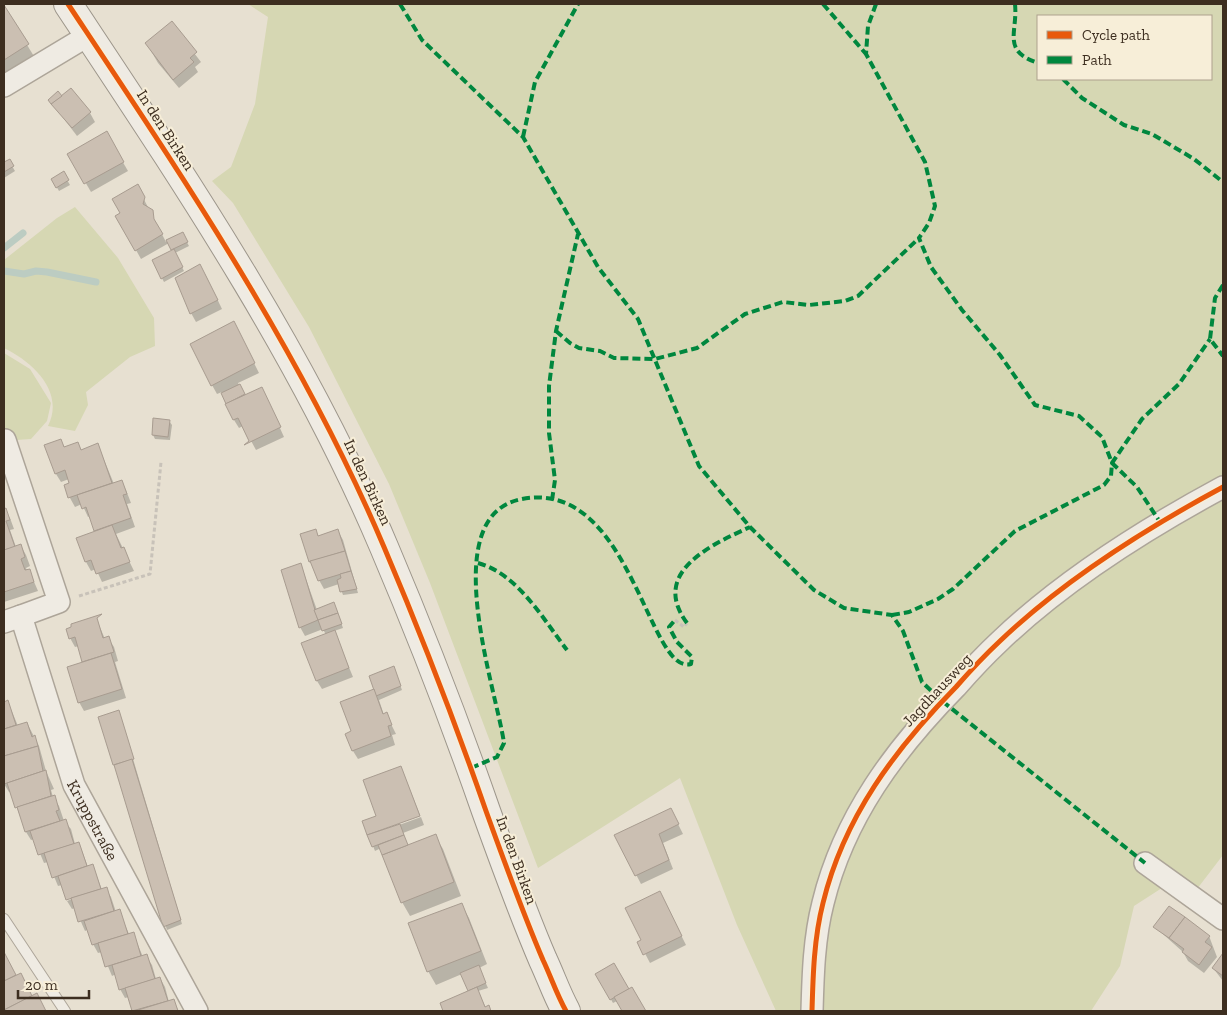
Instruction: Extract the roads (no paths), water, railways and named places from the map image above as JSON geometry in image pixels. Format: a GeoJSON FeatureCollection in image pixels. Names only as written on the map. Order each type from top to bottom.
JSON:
{"type":"FeatureCollection","features":[{"type":"Feature","properties":{"kind":"street","name":"In den Birken"},"geometry":{"type":"LineString","coordinates":[[68,4],[233,256],[266,311],[351,472],[384,548],[471,768],[523,914],[566,1011]]}},
{"type":"Feature","properties":{"kind":"street"},"geometry":{"type":"LineString","coordinates":[[4,86],[89,35]]}},
{"type":"Feature","properties":{"kind":"street","name":"Kruppstraße"},"geometry":{"type":"LineString","coordinates":[[5,440],[59,602],[12,619],[74,785],[197,1011]]}},
{"type":"Feature","properties":{"kind":"street","name":"Jagdhausweg"},"geometry":{"type":"LineString","coordinates":[[812,1011],[815,954],[823,901],[849,833],[881,773],[930,714],[1001,640],[1070,583],[1160,522],[1223,486]]}},
{"type":"Feature","properties":{"kind":"street"},"geometry":{"type":"LineString","coordinates":[[1145,863],[1223,919]]}},
{"type":"Feature","properties":{"kind":"lane"},"geometry":{"type":"LineString","coordinates":[[4,919],[66,1011]]}},
{"type":"Feature","properties":{"kind":"waterway"},"geometry":{"type":"LineString","coordinates":[[4,248],[23,233]]}},
{"type":"Feature","properties":{"kind":"waterway"},"geometry":{"type":"LineString","coordinates":[[4,271],[24,274],[36,271],[47,272],[96,282]]}}]}
